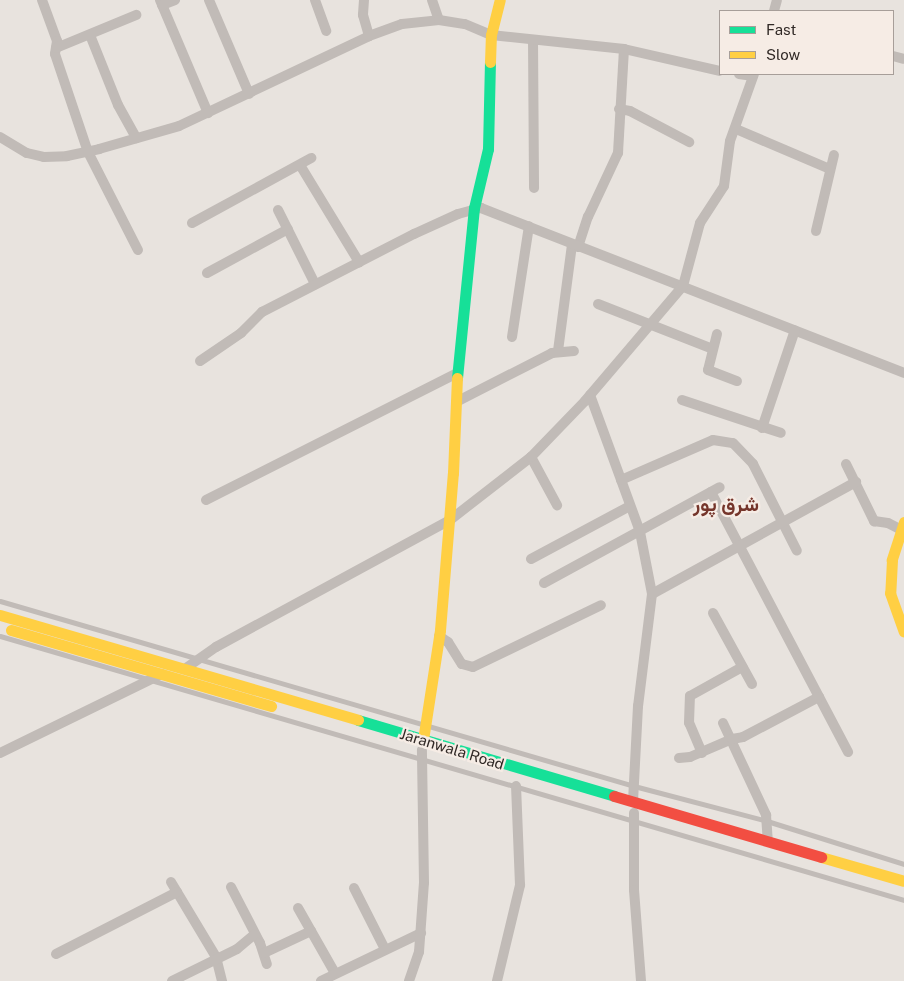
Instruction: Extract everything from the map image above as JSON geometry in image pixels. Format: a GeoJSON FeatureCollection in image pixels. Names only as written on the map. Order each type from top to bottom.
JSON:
{"type":"FeatureCollection","features":[{"type":"Feature","properties":{"kind":"main road"},"geometry":{"type":"LineString","coordinates":[[422,750],[439,636],[450,520],[457,373],[474,208],[488,149],[491,35],[500,0]]}},
{"type":"Feature","properties":{"kind":"main road"},"geometry":{"type":"LineString","coordinates":[[903,528],[892,560],[890,593],[904,632]]}},
{"type":"Feature","properties":{"kind":"main road","name":"Jaranwala Road"},"geometry":{"type":"LineString","coordinates":[[0,615],[186,668],[422,750]]}},
{"type":"Feature","properties":{"kind":"main road","name":"Jaranwala Road"},"geometry":{"type":"LineString","coordinates":[[0,627],[904,892]]}},
{"type":"Feature","properties":{"kind":"main road","name":"Jaranwala Road"},"geometry":{"type":"LineString","coordinates":[[633,812],[768,841],[904,881]]}},
{"type":"Feature","properties":{"kind":"street"},"geometry":{"type":"LineString","coordinates":[[42,0],[56,48],[55,54],[88,152],[138,250]]}},
{"type":"Feature","properties":{"kind":"street"},"geometry":{"type":"LineString","coordinates":[[175,0],[161,3],[208,113]]}},
{"type":"Feature","properties":{"kind":"street"},"geometry":{"type":"LineString","coordinates":[[209,0],[249,94]]}},
{"type":"Feature","properties":{"kind":"street"},"geometry":{"type":"LineString","coordinates":[[315,0],[326,31]]}},
{"type":"Feature","properties":{"kind":"street"},"geometry":{"type":"LineString","coordinates":[[364,0],[363,15],[369,36]]}},
{"type":"Feature","properties":{"kind":"street"},"geometry":{"type":"LineString","coordinates":[[432,0],[439,20]]}},
{"type":"Feature","properties":{"kind":"street"},"geometry":{"type":"LineString","coordinates":[[56,48],[136,15]]}},
{"type":"Feature","properties":{"kind":"street"},"geometry":{"type":"LineString","coordinates":[[0,137],[28,153],[44,157],[88,152],[179,126],[369,36],[402,24],[439,20],[464,24],[491,35],[624,49],[719,71]]}},
{"type":"Feature","properties":{"kind":"street"},"geometry":{"type":"LineString","coordinates":[[90,35],[118,105],[136,138]]}},
{"type":"Feature","properties":{"kind":"street"},"geometry":{"type":"LineString","coordinates":[[533,40],[534,188]]}},
{"type":"Feature","properties":{"kind":"street"},"geometry":{"type":"LineString","coordinates":[[558,351],[575,246],[618,154],[619,109],[624,49]]}},
{"type":"Feature","properties":{"kind":"street"},"geometry":{"type":"LineString","coordinates":[[186,668],[197,659],[450,520],[532,457],[590,395],[683,286],[700,223],[724,186],[730,141],[753,75]]}},
{"type":"Feature","properties":{"kind":"street"},"geometry":{"type":"LineString","coordinates":[[619,109],[630,111],[689,142]]}},
{"type":"Feature","properties":{"kind":"street"},"geometry":{"type":"LineString","coordinates":[[736,128],[830,169]]}},
{"type":"Feature","properties":{"kind":"street"},"geometry":{"type":"LineString","coordinates":[[816,231],[834,155]]}},
{"type":"Feature","properties":{"kind":"street"},"geometry":{"type":"LineString","coordinates":[[192,223],[312,158]]}},
{"type":"Feature","properties":{"kind":"street"},"geometry":{"type":"LineString","coordinates":[[300,165],[359,262]]}},
{"type":"Feature","properties":{"kind":"street"},"geometry":{"type":"LineString","coordinates":[[200,361],[240,333],[262,312],[359,262],[474,208],[490,209],[575,246],[683,286],[904,373]]}},
{"type":"Feature","properties":{"kind":"street"},"geometry":{"type":"LineString","coordinates":[[278,210],[316,284]]}},
{"type":"Feature","properties":{"kind":"street"},"geometry":{"type":"LineString","coordinates":[[512,337],[529,226]]}},
{"type":"Feature","properties":{"kind":"street"},"geometry":{"type":"LineString","coordinates":[[207,273],[288,229]]}},
{"type":"Feature","properties":{"kind":"street"},"geometry":{"type":"LineString","coordinates":[[598,304],[713,349]]}},
{"type":"Feature","properties":{"kind":"street"},"geometry":{"type":"LineString","coordinates":[[762,428],[795,330]]}},
{"type":"Feature","properties":{"kind":"street"},"geometry":{"type":"LineString","coordinates":[[717,334],[708,370],[737,380]]}},
{"type":"Feature","properties":{"kind":"street"},"geometry":{"type":"LineString","coordinates":[[456,402],[558,351],[574,351]]}},
{"type":"Feature","properties":{"kind":"street"},"geometry":{"type":"LineString","coordinates":[[206,500],[457,373]]}},
{"type":"Feature","properties":{"kind":"street"},"geometry":{"type":"LineString","coordinates":[[590,395],[640,532],[652,594],[638,706],[633,812],[634,890],[641,981]]}},
{"type":"Feature","properties":{"kind":"street"},"geometry":{"type":"LineString","coordinates":[[682,400],[781,433]]}},
{"type":"Feature","properties":{"kind":"street"},"geometry":{"type":"LineString","coordinates":[[621,480],[713,440],[734,443],[752,464],[797,551]]}},
{"type":"Feature","properties":{"kind":"street"},"geometry":{"type":"LineString","coordinates":[[532,457],[557,505]]}},
{"type":"Feature","properties":{"kind":"street"},"geometry":{"type":"LineString","coordinates":[[846,464],[874,521],[903,528]]}},
{"type":"Feature","properties":{"kind":"street"},"geometry":{"type":"LineString","coordinates":[[652,594],[740,548],[856,482]]}},
{"type":"Feature","properties":{"kind":"street"},"geometry":{"type":"LineString","coordinates":[[544,583],[720,487]]}},
{"type":"Feature","properties":{"kind":"street"},"geometry":{"type":"LineString","coordinates":[[711,492],[848,752]]}},
{"type":"Feature","properties":{"kind":"street"},"geometry":{"type":"LineString","coordinates":[[531,559],[630,506]]}},
{"type":"Feature","properties":{"kind":"street"},"geometry":{"type":"LineString","coordinates":[[439,636],[455,650],[462,664],[473,667],[601,605]]}},
{"type":"Feature","properties":{"kind":"street"},"geometry":{"type":"LineString","coordinates":[[713,613],[752,684]]}},
{"type":"Feature","properties":{"kind":"street"},"geometry":{"type":"LineString","coordinates":[[702,752],[689,723],[690,696],[742,667]]}},
{"type":"Feature","properties":{"kind":"street"},"geometry":{"type":"LineString","coordinates":[[0,753],[163,674]]}},
{"type":"Feature","properties":{"kind":"street"},"geometry":{"type":"LineString","coordinates":[[679,758],[702,752],[732,739],[743,737],[819,697]]}},
{"type":"Feature","properties":{"kind":"street"},"geometry":{"type":"LineString","coordinates":[[723,723],[732,739],[767,821],[768,841]]}},
{"type":"Feature","properties":{"kind":"street"},"geometry":{"type":"LineString","coordinates":[[409,981],[421,933],[424,883],[422,750]]}},
{"type":"Feature","properties":{"kind":"street"},"geometry":{"type":"LineString","coordinates":[[497,981],[520,885],[516,786]]}},
{"type":"Feature","properties":{"kind":"street"},"geometry":{"type":"LineString","coordinates":[[171,882],[216,957],[222,981]]}},
{"type":"Feature","properties":{"kind":"street"},"geometry":{"type":"LineString","coordinates":[[230,886],[265,958],[311,930]]}},
{"type":"Feature","properties":{"kind":"street"},"geometry":{"type":"LineString","coordinates":[[354,888],[385,950]]}},
{"type":"Feature","properties":{"kind":"street"},"geometry":{"type":"LineString","coordinates":[[56,954],[177,892]]}},
{"type":"Feature","properties":{"kind":"street"},"geometry":{"type":"LineString","coordinates":[[298,908],[335,973]]}},
{"type":"Feature","properties":{"kind":"street"},"geometry":{"type":"LineString","coordinates":[[321,981],[421,933]]}},
{"type":"Feature","properties":{"kind":"street"},"geometry":{"type":"LineString","coordinates":[[172,981],[216,957],[236,949],[255,934]]}},
{"type":"Feature","properties":{"kind":"lane"},"geometry":{"type":"LineString","coordinates":[[0,602],[634,786],[767,821],[904,864]]}},
{"type":"Feature","properties":{"kind":"lane"},"geometry":{"type":"LineString","coordinates":[[0,636],[151,680],[422,750],[516,786],[633,812],[904,900]]}},
{"type":"Feature","properties":{"kind":"traffic: fast"},"geometry":{"type":"LineString","coordinates":[[457,378],[474,208],[488,149],[490,62]]}},
{"type":"Feature","properties":{"kind":"traffic: fast"},"geometry":{"type":"LineString","coordinates":[[358,720],[614,796]]}},
{"type":"Feature","properties":{"kind":"traffic: slow"},"geometry":{"type":"LineString","coordinates":[[490,62],[491,35],[500,0]]}},
{"type":"Feature","properties":{"kind":"traffic: slow"},"geometry":{"type":"LineString","coordinates":[[423,740],[440,630],[453,473],[457,378]]}},
{"type":"Feature","properties":{"kind":"traffic: slow"},"geometry":{"type":"LineString","coordinates":[[904,522],[892,560],[890,593],[904,632]]}},
{"type":"Feature","properties":{"kind":"traffic: slow"},"geometry":{"type":"LineString","coordinates":[[0,615],[358,720]]}},
{"type":"Feature","properties":{"kind":"traffic: slow"},"geometry":{"type":"LineString","coordinates":[[11,630],[271,706]]}},
{"type":"Feature","properties":{"kind":"traffic: slow"},"geometry":{"type":"LineString","coordinates":[[821,857],[904,881]]}},
{"type":"Feature","properties":{"kind":"traffic: jam"},"geometry":{"type":"LineString","coordinates":[[614,796],[821,857]]}},
{"type":"Feature","properties":{"kind":"district","name":"شرق پور"},"geometry":{"type":"Point","coordinates":[726,504]}}]}
